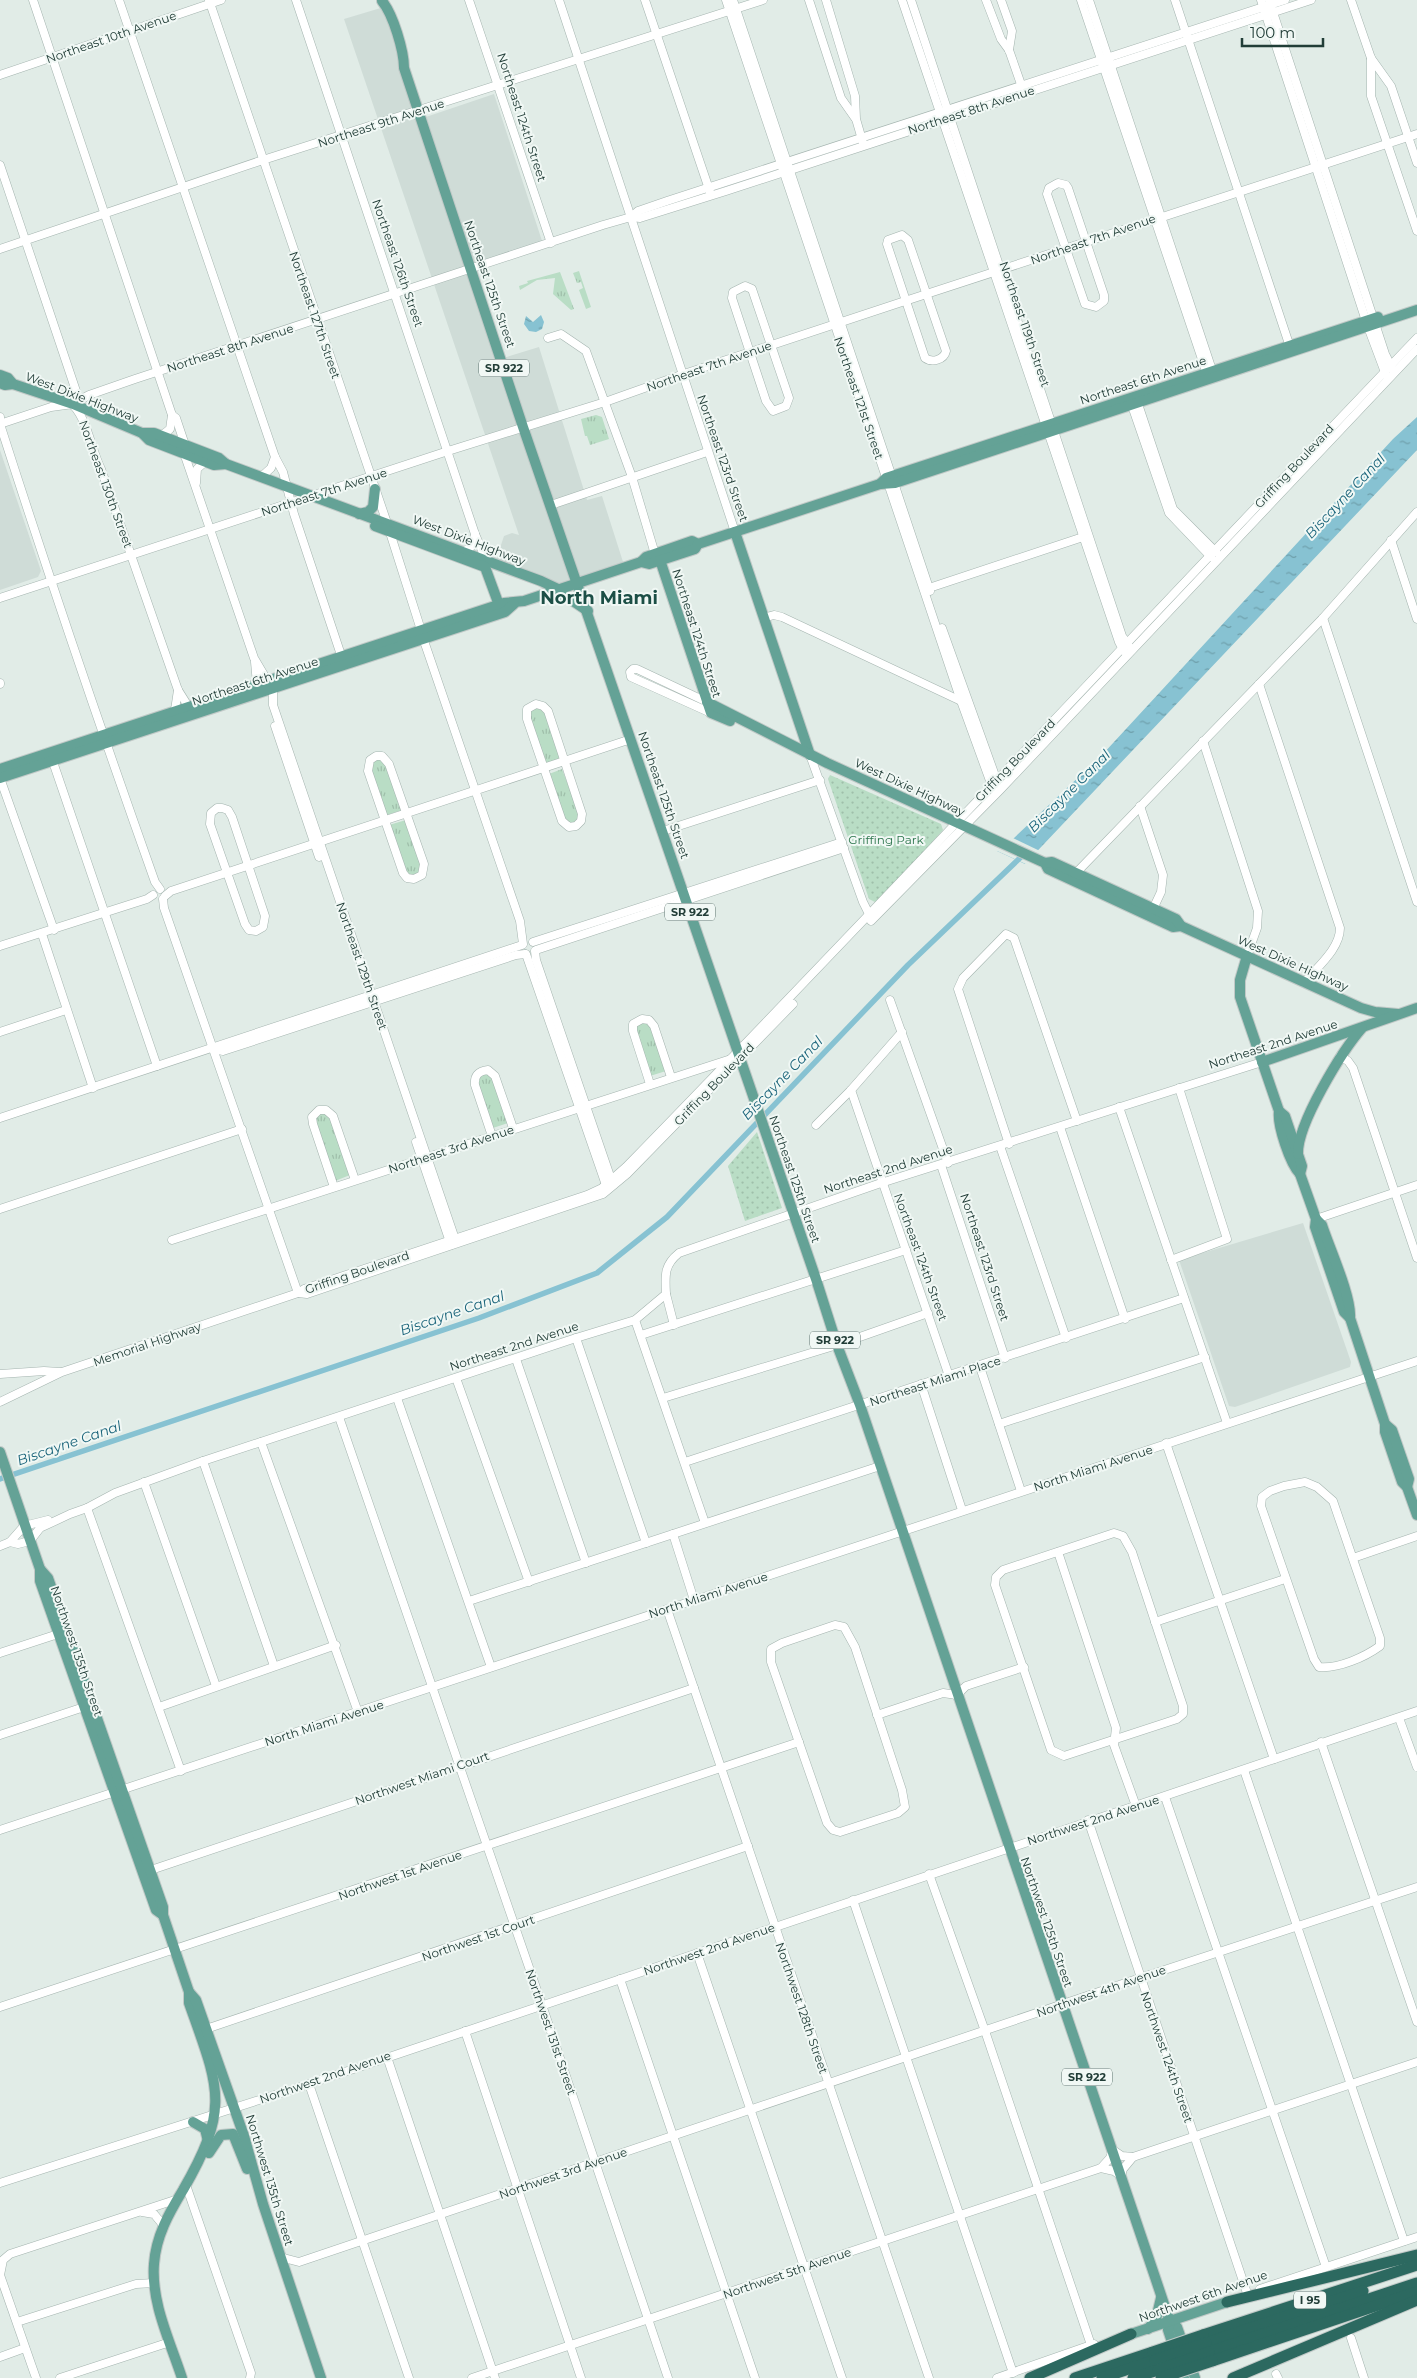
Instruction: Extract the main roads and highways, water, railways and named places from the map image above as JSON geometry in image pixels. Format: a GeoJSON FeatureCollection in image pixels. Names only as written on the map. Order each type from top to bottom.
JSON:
{"type":"FeatureCollection","features":[{"type":"Feature","properties":{"kind":"highway"},"geometry":{"type":"LineString","coordinates":[[1227,2302],[1417,2255]]}},
{"type":"Feature","properties":{"kind":"highway","name":"I 95"},"geometry":{"type":"LineString","coordinates":[[1075,2378],[1157,2368],[1417,2265]]}},
{"type":"Feature","properties":{"kind":"highway"},"geometry":{"type":"LineString","coordinates":[[1207,2348],[1417,2272]]}},
{"type":"Feature","properties":{"kind":"highway"},"geometry":{"type":"LineString","coordinates":[[1207,2348],[1417,2283]]}},
{"type":"Feature","properties":{"kind":"highway","name":"I 95"},"geometry":{"type":"LineString","coordinates":[[1157,2368],[1207,2348],[1417,2292]]}},
{"type":"Feature","properties":{"kind":"highway"},"geometry":{"type":"LineString","coordinates":[[1233,2378],[1417,2300]]}},
{"type":"Feature","properties":{"kind":"highway"},"geometry":{"type":"LineString","coordinates":[[1030,2378],[1131,2334]]}},
{"type":"Feature","properties":{"kind":"highway"},"geometry":{"type":"LineString","coordinates":[[1102,2378],[1157,2368]]}},
{"type":"Feature","properties":{"kind":"highway"},"geometry":{"type":"LineString","coordinates":[[1134,2378],[1157,2368]]}},
{"type":"Feature","properties":{"kind":"main road","name":"Northeast 125th Street"},"geometry":{"type":"LineString","coordinates":[[382,1],[388,8],[418,111],[685,896],[736,1056],[756,1104],[837,1345],[860,1405],[901,1531]]}},
{"type":"Feature","properties":{"kind":"main road","name":"Northeast 6th Avenue"},"geometry":{"type":"LineString","coordinates":[[0,778],[175,710],[265,685],[343,660],[422,634],[499,605],[514,604],[641,562],[646,557],[658,557],[695,549],[698,544],[1290,349],[1417,304]]}},
{"type":"Feature","properties":{"kind":"main road","name":"Northeast 6th Avenue"},"geometry":{"type":"LineString","coordinates":[[1370,322],[1417,310]]}},
{"type":"Feature","properties":{"kind":"main road","name":"West Dixie Highway"},"geometry":{"type":"LineString","coordinates":[[0,375],[8,378],[14,384]]}},
{"type":"Feature","properties":{"kind":"main road","name":"West Dixie Highway"},"geometry":{"type":"LineString","coordinates":[[0,383],[5,385],[14,384],[73,404],[142,433],[149,440],[219,458],[226,464],[371,519],[374,525],[388,527],[464,552],[486,564]]}},
{"type":"Feature","properties":{"kind":"main road","name":"West Dixie Highway"},"geometry":{"type":"LineString","coordinates":[[142,433],[150,432],[161,436],[214,465],[226,464]]}},
{"type":"Feature","properties":{"kind":"main road"},"geometry":{"type":"LineString","coordinates":[[359,514],[368,512],[374,506],[375,489]]}},
{"type":"Feature","properties":{"kind":"main road","name":"West Dixie Highway"},"geometry":{"type":"LineString","coordinates":[[388,527],[486,564],[542,580],[558,589]]}},
{"type":"Feature","properties":{"kind":"main road","name":"Northeast 123rd Street"},"geometry":{"type":"LineString","coordinates":[[734,532],[810,755]]}},
{"type":"Feature","properties":{"kind":"main road","name":"Northeast 124th Street"},"geometry":{"type":"LineString","coordinates":[[658,557],[711,713]]}},
{"type":"Feature","properties":{"kind":"main road","name":"Northeast 126th Street"},"geometry":{"type":"LineString","coordinates":[[486,564],[499,605]]}},
{"type":"Feature","properties":{"kind":"main road"},"geometry":{"type":"LineString","coordinates":[[545,594],[567,597],[588,610]]}},
{"type":"Feature","properties":{"kind":"main road","name":"Northeast 6th Avenue"},"geometry":{"type":"LineString","coordinates":[[0,769],[245,696],[282,676],[408,643],[422,634],[506,612],[514,604]]}},
{"type":"Feature","properties":{"kind":"main road","name":"West Dixie Highway"},"geometry":{"type":"LineString","coordinates":[[707,702],[760,727],[766,733],[810,755],[1045,863],[1052,862],[1076,873],[1176,919],[1181,926],[1304,982],[1375,1012],[1398,1014]]}},
{"type":"Feature","properties":{"kind":"main road","name":"West Dixie Highway"},"geometry":{"type":"LineString","coordinates":[[711,713],[757,733],[766,733]]}},
{"type":"Feature","properties":{"kind":"main road"},"geometry":{"type":"LineString","coordinates":[[780,740],[794,733],[799,725]]}},
{"type":"Feature","properties":{"kind":"main road","name":"West Dixie Highway"},"geometry":{"type":"LineString","coordinates":[[1045,863],[1048,869],[1173,927],[1181,926]]}},
{"type":"Feature","properties":{"kind":"main road"},"geometry":{"type":"LineString","coordinates":[[1247,956],[1240,980],[1240,992],[1279,1111],[1278,1118],[1295,1168],[1300,1174],[1316,1219],[1315,1227],[1344,1312],[1350,1318],[1386,1424],[1392,1430],[1409,1479],[1407,1487],[1417,1515]]}},
{"type":"Feature","properties":{"kind":"main road"},"geometry":{"type":"LineString","coordinates":[[1298,1154],[1302,1131],[1340,1056],[1358,1029],[1363,1019],[1364,1008]]}},
{"type":"Feature","properties":{"kind":"main road","name":"Northeast 2nd Avenue"},"geometry":{"type":"LineString","coordinates":[[1262,1062],[1417,1008]]}},
{"type":"Feature","properties":{"kind":"main road"},"geometry":{"type":"LineString","coordinates":[[1279,1111],[1285,1116],[1298,1154],[1302,1166],[1300,1174]]}},
{"type":"Feature","properties":{"kind":"main road"},"geometry":{"type":"LineString","coordinates":[[0,1454],[40,1569]]}},
{"type":"Feature","properties":{"kind":"main road","name":"Northwest 125th Street"},"geometry":{"type":"LineString","coordinates":[[901,1531],[1162,2297],[1170,2322],[1168,2330],[1184,2378]]}},
{"type":"Feature","properties":{"kind":"main road","name":"Northwest 135th Street"},"geometry":{"type":"LineString","coordinates":[[40,1569],[40,1581],[84,1707],[150,1870],[163,1907],[163,1915],[189,1992],[189,2003],[212,2068],[216,2096],[215,2115],[208,2141],[197,2166]]}},
{"type":"Feature","properties":{"kind":"main road","name":"Northwest 135th Street"},"geometry":{"type":"LineString","coordinates":[[40,1569],[48,1578],[118,1791],[131,1840],[156,1910],[163,1915]]}},
{"type":"Feature","properties":{"kind":"main road"},"geometry":{"type":"LineString","coordinates":[[131,1840],[138,1847],[145,1868],[150,1870]]}},
{"type":"Feature","properties":{"kind":"main road","name":"Northwest 135th Street"},"geometry":{"type":"LineString","coordinates":[[189,1992],[196,2000],[206,2029],[320,2378]]}},
{"type":"Feature","properties":{"kind":"main road"},"geometry":{"type":"LineString","coordinates":[[212,2068],[232,2109]]}},
{"type":"Feature","properties":{"kind":"main road"},"geometry":{"type":"LineString","coordinates":[[193,2122],[205,2129],[208,2141]]}},
{"type":"Feature","properties":{"kind":"main road"},"geometry":{"type":"LineString","coordinates":[[182,2378],[157,2303],[154,2283],[155,2254],[163,2225],[197,2166],[219,2136],[225,2133],[233,2134],[237,2140],[254,2188],[263,2204]]}},
{"type":"Feature","properties":{"kind":"main road"},"geometry":{"type":"LineString","coordinates":[[1148,2329],[1156,2319],[1162,2297]]}},
{"type":"Feature","properties":{"kind":"main road","name":"Northwest 6th Avenue"},"geometry":{"type":"LineString","coordinates":[[1131,2334],[1227,2302]]}},
{"type":"Feature","properties":{"kind":"main road","name":"Northwest 125th Street"},"geometry":{"type":"LineString","coordinates":[[1170,2322],[1177,2327],[1195,2378]]}},
{"type":"Feature","properties":{"kind":"water"},"geometry":{"type":"Polygon","coordinates":[[[541,315],[544,322],[542,329],[536,332],[529,331],[524,324],[526,316],[533,322],[541,315]]]}},
{"type":"Feature","properties":{"kind":"water"},"geometry":{"type":"Polygon","coordinates":[[[1417,417],[1417,450],[1025,864],[997,851],[1014,838],[1102,755],[1393,439],[1417,417]]]}},
{"type":"Feature","properties":{"kind":"waterway","name":"Biscayne Canal"},"geometry":{"type":"LineString","coordinates":[[0,1479],[479,1318],[597,1273],[667,1217],[908,965],[1022,856]]}},
{"type":"Feature","properties":{"kind":"district","name":"North Miami"},"geometry":{"type":"Point","coordinates":[599,598]}},
{"type":"Feature","properties":{"kind":"park label","name":"Griffing Park"},"geometry":{"type":"Point","coordinates":[886,839]}}]}
